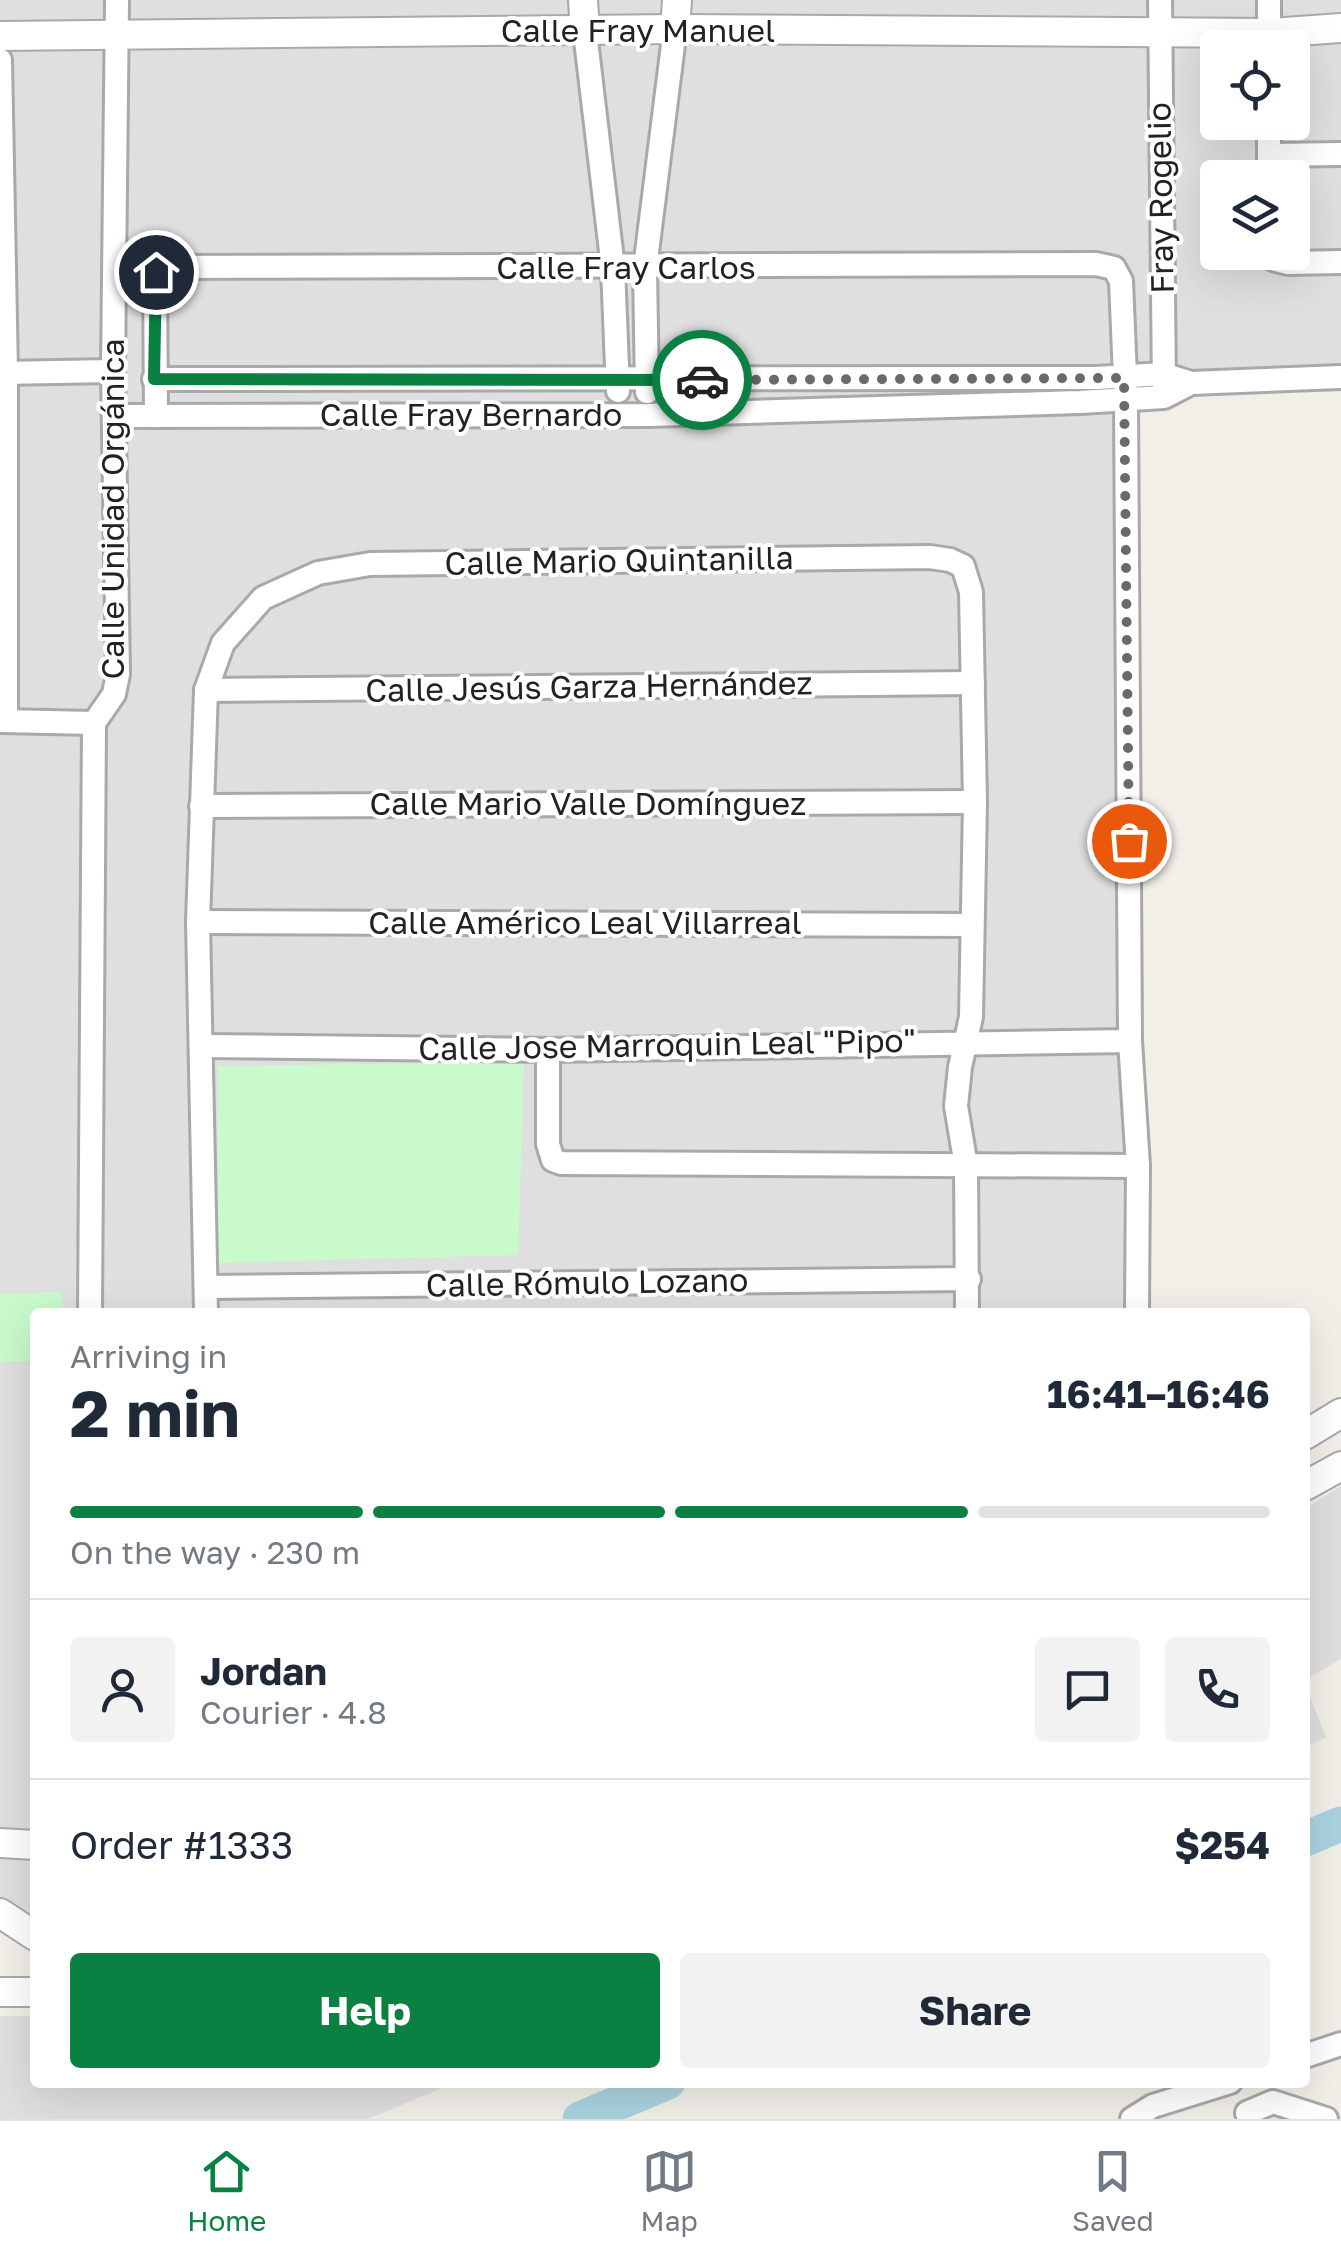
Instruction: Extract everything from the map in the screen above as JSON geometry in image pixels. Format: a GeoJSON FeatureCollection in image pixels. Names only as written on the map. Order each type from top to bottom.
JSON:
{"type":"FeatureCollection","features":[{"type":"Feature","properties":{"kind":"street","name":"Calle Unidad Orgánica"},"geometry":{"type":"LineString","coordinates":[[90,1308],[94,722],[114,694],[118,674],[114,371],[117,0]]}},
{"type":"Feature","properties":{"kind":"street"},"geometry":{"type":"LineString","coordinates":[[583,0],[614,268],[618,415]]}},
{"type":"Feature","properties":{"kind":"street"},"geometry":{"type":"LineString","coordinates":[[648,415],[645,268],[677,0]]}},
{"type":"Feature","properties":{"kind":"street","name":"Fray Rogelio"},"geometry":{"type":"LineString","coordinates":[[1160,0],[1164,386]]}},
{"type":"Feature","properties":{"kind":"street"},"geometry":{"type":"LineString","coordinates":[[1269,0],[1269,30]]}},
{"type":"Feature","properties":{"kind":"street","name":"Calle Fray Manuel"},"geometry":{"type":"LineString","coordinates":[[1310,33],[1341,28]]}},
{"type":"Feature","properties":{"kind":"street","name":"Calle Fray Manuel"},"geometry":{"type":"LineString","coordinates":[[0,36],[676,29],[1200,34]]}},
{"type":"Feature","properties":{"kind":"street"},"geometry":{"type":"LineString","coordinates":[[0,60],[3,721],[94,722]]}},
{"type":"Feature","properties":{"kind":"street"},"geometry":{"type":"LineString","coordinates":[[1305,160],[1341,154]]}},
{"type":"Feature","properties":{"kind":"street"},"geometry":{"type":"LineString","coordinates":[[1310,263],[1341,262]]}},
{"type":"Feature","properties":{"kind":"street","name":"Calle Fray Carlos"},"geometry":{"type":"LineString","coordinates":[[156,416],[155,274],[159,268],[1106,265],[1119,274],[1125,390],[1130,1040],[1138,1166],[1137,1308]]}},
{"type":"Feature","properties":{"kind":"street"},"geometry":{"type":"LineString","coordinates":[[3,373],[114,371]]}},
{"type":"Feature","properties":{"kind":"street"},"geometry":{"type":"LineString","coordinates":[[1125,390],[1191,383],[1341,377]]}},
{"type":"Feature","properties":{"kind":"street","name":"Calle Fray Bernardo"},"geometry":{"type":"LineString","coordinates":[[154,379],[647,380],[1125,390]]}},
{"type":"Feature","properties":{"kind":"street","name":"Calle Fray Bernardo"},"geometry":{"type":"LineString","coordinates":[[116,416],[648,415],[1125,390]]}},
{"type":"Feature","properties":{"kind":"street","name":"Calle Mario Quintanilla"},"geometry":{"type":"LineString","coordinates":[[206,1308],[198,922],[206,690],[223,644],[264,598],[318,574],[370,564],[930,557],[963,566],[971,592],[975,802],[972,1004],[956,1106],[966,1166],[967,1308]]}},
{"type":"Feature","properties":{"kind":"street","name":"Calle Jesús Garza Hernández"},"geometry":{"type":"LineString","coordinates":[[206,690],[973,683]]}},
{"type":"Feature","properties":{"kind":"street","name":"Calle Mario Valle Domínguez"},"geometry":{"type":"LineString","coordinates":[[201,806],[975,802]]}},
{"type":"Feature","properties":{"kind":"street","name":"Calle Américo Leal Villarreal"},"geometry":{"type":"LineString","coordinates":[[198,922],[971,925]]}},
{"type":"Feature","properties":{"kind":"street","name":"Calle Jose Marroquin Leal \"Pipo\""},"geometry":{"type":"LineString","coordinates":[[202,1046],[548,1050],[1130,1040]]}},
{"type":"Feature","properties":{"kind":"street"},"geometry":{"type":"LineString","coordinates":[[548,1050],[548,1144],[553,1160],[561,1163],[1138,1166]]}},
{"type":"Feature","properties":{"kind":"street","name":"Calle Rómulo Lozano"},"geometry":{"type":"LineString","coordinates":[[206,1286],[969,1279]]}},
{"type":"Feature","properties":{"kind":"street"},"geometry":{"type":"LineString","coordinates":[[1310,1432],[1341,1414]]}},
{"type":"Feature","properties":{"kind":"street"},"geometry":{"type":"LineString","coordinates":[[1310,1483],[1341,1466]]}},
{"type":"Feature","properties":{"kind":"street"},"geometry":{"type":"LineString","coordinates":[[0,1844],[30,1845]]}},
{"type":"Feature","properties":{"kind":"street"},"geometry":{"type":"LineString","coordinates":[[0,1913],[30,1933]]}},
{"type":"Feature","properties":{"kind":"street"},"geometry":{"type":"LineString","coordinates":[[0,1992],[30,1992]]}},
{"type":"Feature","properties":{"kind":"street"},"geometry":{"type":"LineString","coordinates":[[1310,2054],[1341,2044]]}},
{"type":"Feature","properties":{"kind":"street"},"geometry":{"type":"LineString","coordinates":[[1132,2119],[1153,2106],[1212,2088]]}},
{"type":"Feature","properties":{"kind":"street"},"geometry":{"type":"LineString","coordinates":[[1234,2088],[1246,2116],[1269,2092],[1326,2119]]}},
{"type":"Feature","properties":{"kind":"shaded area"},"geometry":{"type":"Polygon","coordinates":[[[0,0],[1155,0],[1154,35],[1200,34],[1200,140],[1310,140],[1310,32],[1341,31],[1341,374],[1154,380],[1119,395],[1133,1308],[30,1308],[30,1921],[0,1923],[0,0]]]}},
{"type":"Feature","properties":{"kind":"shaded area"},"geometry":{"type":"Polygon","coordinates":[[[1159,0],[1341,0],[1341,18],[1160,31],[1159,0]]]}},
{"type":"Feature","properties":{"kind":"shaded area"},"geometry":{"type":"Polygon","coordinates":[[[1341,1486],[1341,1659],[1310,1677],[1310,1506],[1341,1486]]]}},
{"type":"Feature","properties":{"kind":"shaded area"},"geometry":{"type":"Polygon","coordinates":[[[1310,1697],[1326,1738],[1310,1745],[1310,1697]]]}},
{"type":"Feature","properties":{"kind":"shaded area"},"geometry":{"type":"Polygon","coordinates":[[[0,2016],[30,2016],[30,2088],[442,2088],[368,2119],[0,2119],[0,2016]]]}},
{"type":"Feature","properties":{"kind":"green space"},"geometry":{"type":"Polygon","coordinates":[[[524,1062],[518,1255],[217,1263],[218,1066],[524,1062]]]}},
{"type":"Feature","properties":{"kind":"green space"},"geometry":{"type":"Polygon","coordinates":[[[62,1292],[63,1308],[30,1308],[30,1361],[0,1362],[0,1294],[62,1292]]]}},
{"type":"Feature","properties":{"kind":"waterway"},"geometry":{"type":"LineString","coordinates":[[1310,1837],[1341,1824]]}},
{"type":"Feature","properties":{"kind":"waterway"},"geometry":{"type":"LineString","coordinates":[[580,2119],[654,2088]]}},
{"type":"Feature","properties":{"kind":"way so far"},"geometry":{"type":"LineString","coordinates":[[702,380],[1124,378],[1129,841]]}},
{"type":"Feature","properties":{"kind":"route"},"geometry":{"type":"LineString","coordinates":[[156,272],[154,379],[702,380]]}}]}
